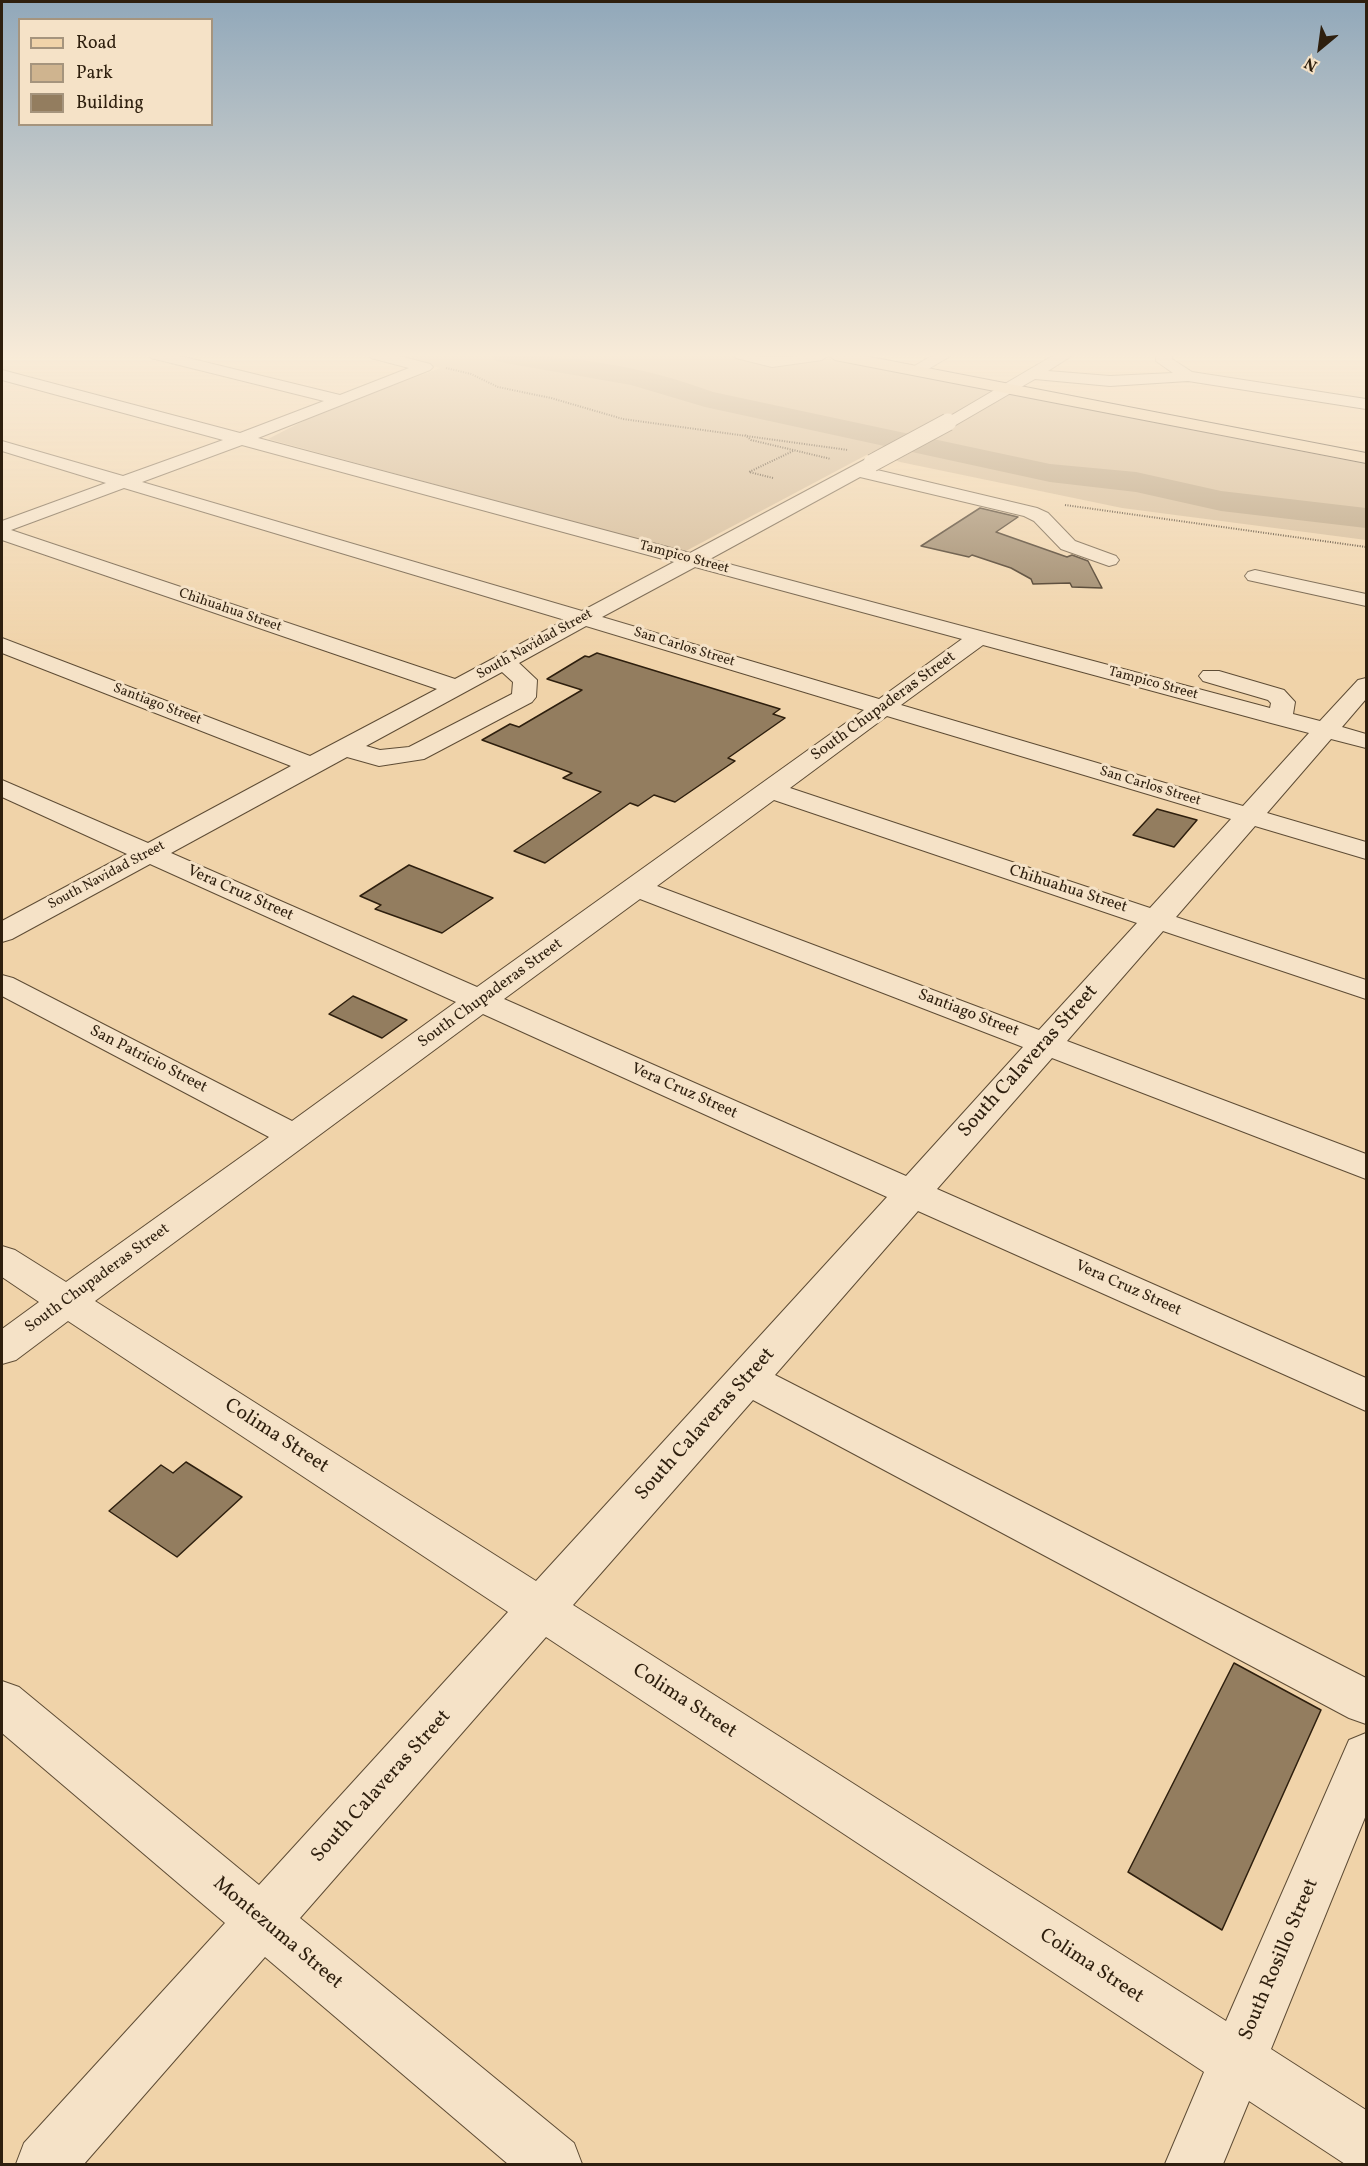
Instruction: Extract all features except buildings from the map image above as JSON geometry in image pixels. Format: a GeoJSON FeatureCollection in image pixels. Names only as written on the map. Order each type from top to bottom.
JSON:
{"type":"FeatureCollection","features":[{"type":"Feature","properties":{"kind":"street","name":"San Carlos Street"},"geometry":{"type":"LineString","coordinates":[[36,456],[1366,851]]}},
{"type":"Feature","properties":{"kind":"street"},"geometry":{"type":"LineString","coordinates":[[2,527],[197,456]]}},
{"type":"Feature","properties":{"kind":"street","name":"Tampico Street"},"geometry":{"type":"LineString","coordinates":[[302,456],[1366,741]]}},
{"type":"Feature","properties":{"kind":"street","name":"South Navidad Street"},"geometry":{"type":"LineString","coordinates":[[2,933],[886,456]]}},
{"type":"Feature","properties":{"kind":"street"},"geometry":{"type":"LineString","coordinates":[[865,467],[1030,512],[1041,517],[1068,545],[1109,560]]}},
{"type":"Feature","properties":{"kind":"street","name":"Chihuahua Street"},"geometry":{"type":"LineString","coordinates":[[2,534],[458,688]]}},
{"type":"Feature","properties":{"kind":"street"},"geometry":{"type":"LineString","coordinates":[[1255,576],[1366,600]]}},
{"type":"Feature","properties":{"kind":"street","name":"South Chupaderas Street"},"geometry":{"type":"LineString","coordinates":[[2,1349],[883,707],[977,636],[981,628],[1000,623],[1084,643]]}},
{"type":"Feature","properties":{"kind":"street","name":"Santiago Street"},"geometry":{"type":"LineString","coordinates":[[2,645],[313,766]]}},
{"type":"Feature","properties":{"kind":"street"},"geometry":{"type":"LineString","coordinates":[[345,748],[379,758],[415,754],[524,697],[525,680],[505,662]]}},
{"type":"Feature","properties":{"kind":"street"},"geometry":{"type":"LineString","coordinates":[[1185,669],[1276,695],[1283,702],[1280,718]]}},
{"type":"Feature","properties":{"kind":"street","name":"South Calaveras Street"},"geometry":{"type":"LineString","coordinates":[[45,2164],[1366,685]]}},
{"type":"Feature","properties":{"kind":"street","name":"Vera Cruz Street"},"geometry":{"type":"LineString","coordinates":[[2,788],[1366,1395]]}},
{"type":"Feature","properties":{"kind":"street","name":"Chihuahua Street"},"geometry":{"type":"LineString","coordinates":[[770,790],[1366,990]]}},
{"type":"Feature","properties":{"kind":"street","name":"Santiago Street"},"geometry":{"type":"LineString","coordinates":[[637,888],[1366,1167]]}},
{"type":"Feature","properties":{"kind":"street","name":"San Patricio Street"},"geometry":{"type":"LineString","coordinates":[[2,984],[294,1136]]}},
{"type":"Feature","properties":{"kind":"street","name":"Colima Street"},"geometry":{"type":"LineString","coordinates":[[2,1259],[1366,2144]]}},
{"type":"Feature","properties":{"kind":"street"},"geometry":{"type":"LineString","coordinates":[[747,1379],[1366,1702]]}},
{"type":"Feature","properties":{"kind":"street","name":"Montezuma Street"},"geometry":{"type":"LineString","coordinates":[[2,1703],[553,2164]]}},
{"type":"Feature","properties":{"kind":"street","name":"South Rosillo Street"},"geometry":{"type":"LineString","coordinates":[[1194,2164],[1366,1756]]}},
{"type":"Feature","properties":{"kind":"path"},"geometry":{"type":"LineString","coordinates":[[773,478],[749,472],[782,456]]}},
{"type":"Feature","properties":{"kind":"path"},"geometry":{"type":"LineString","coordinates":[[819,456],[835,460]]}},
{"type":"Feature","properties":{"kind":"green space"},"geometry":{"type":"Polygon","coordinates":[[[331,456],[864,456],[684,552],[331,456]]]}},
{"type":"Feature","properties":{"kind":"green space"},"geometry":{"type":"Polygon","coordinates":[[[883,456],[1326,456],[1366,464],[1366,540],[1122,508],[900,462],[883,456]]]}},
{"type":"Feature","properties":{"kind":"waterway"},"geometry":{"type":"LineString","coordinates":[[971,456],[1050,473],[1136,482],[1221,501],[1366,518]]}}]}
